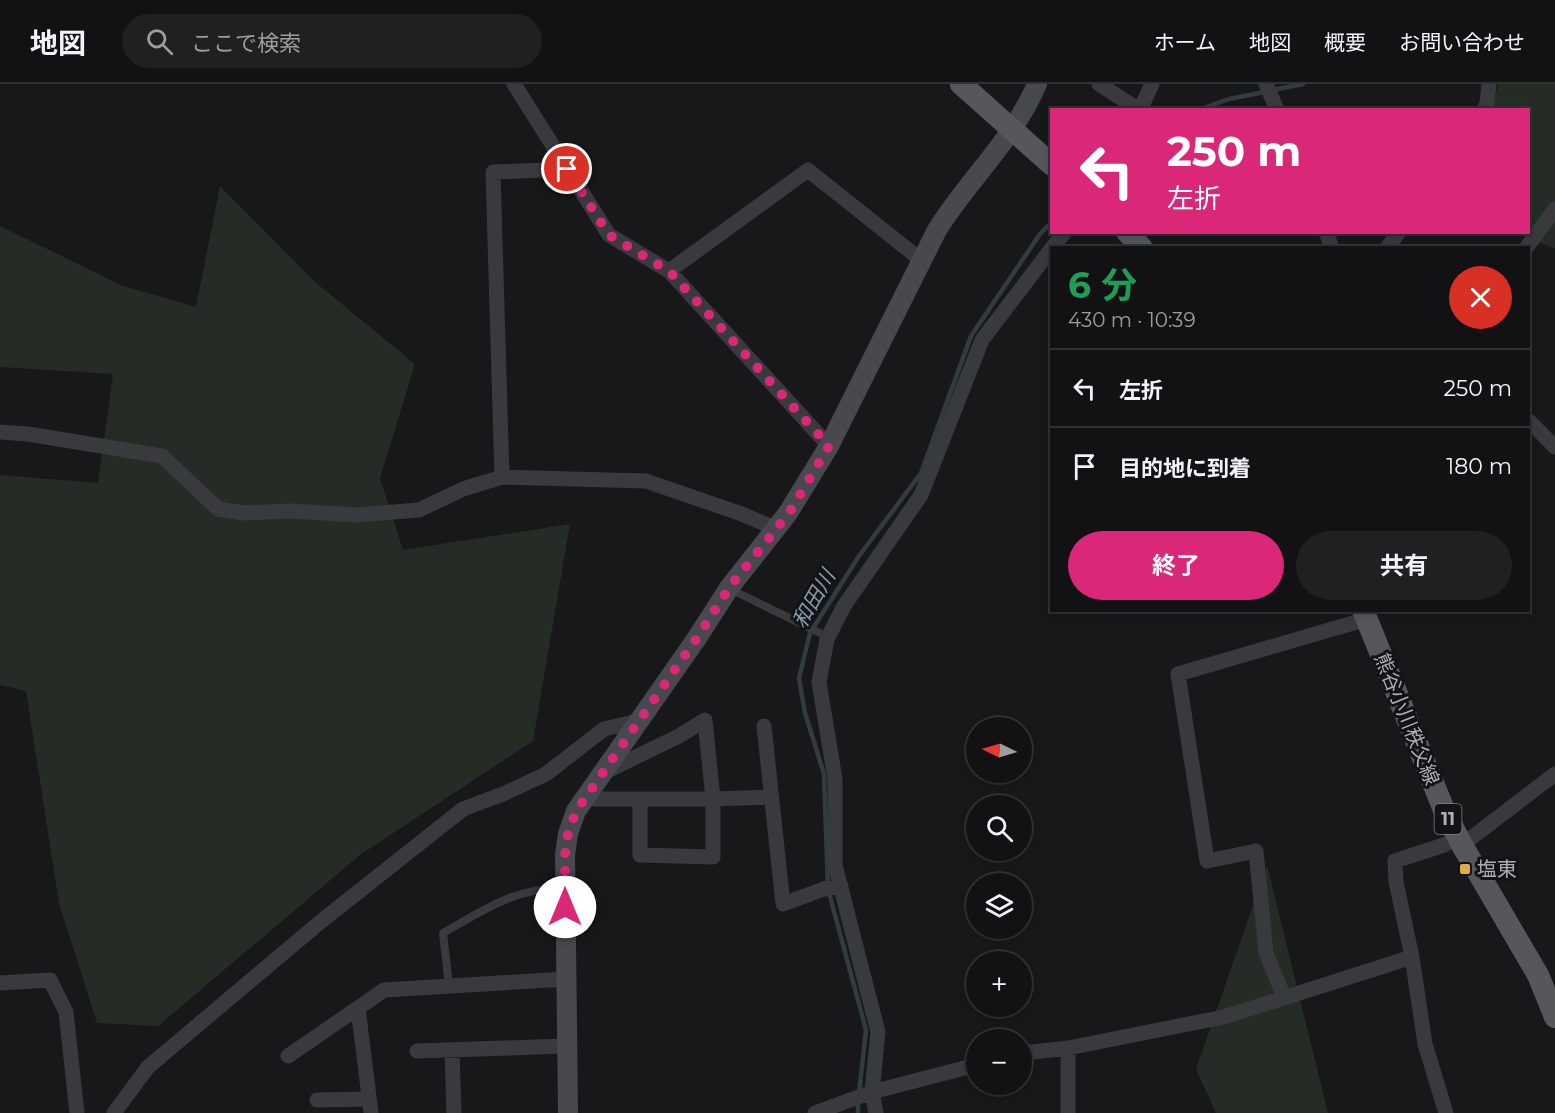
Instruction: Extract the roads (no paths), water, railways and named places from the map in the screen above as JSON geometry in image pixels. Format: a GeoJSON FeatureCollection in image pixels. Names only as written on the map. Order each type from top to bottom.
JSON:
{"type":"FeatureCollection","features":[{"type":"Feature","properties":{"kind":"main road"},"geometry":{"type":"LineString","coordinates":[[961,84],[1050,163]]}},
{"type":"Feature","properties":{"kind":"main road"},"geometry":{"type":"LineString","coordinates":[[1129,234],[1140,246]]}},
{"type":"Feature","properties":{"kind":"main road","name":"熊谷小川秩父線"},"geometry":{"type":"LineString","coordinates":[[1365,615],[1444,810],[1538,975],[1555,1017]]}},
{"type":"Feature","properties":{"kind":"street"},"geometry":{"type":"LineString","coordinates":[[514,84],[609,235],[669,271],[829,446]]}},
{"type":"Feature","properties":{"kind":"street"},"geometry":{"type":"LineString","coordinates":[[568,1113],[565,855],[568,834],[576,811],[697,638],[729,588],[774,528],[789,513],[829,446],[921,260],[951,207],[1013,131],[1038,84]]}},
{"type":"Feature","properties":{"kind":"street"},"geometry":{"type":"LineString","coordinates":[[1099,84],[1136,108]]}},
{"type":"Feature","properties":{"kind":"street"},"geometry":{"type":"LineString","coordinates":[[1140,108],[1152,84]]}},
{"type":"Feature","properties":{"kind":"street"},"geometry":{"type":"LineString","coordinates":[[1266,84],[1276,108]]}},
{"type":"Feature","properties":{"kind":"street"},"geometry":{"type":"LineString","coordinates":[[1485,108],[1489,84]]}},
{"type":"Feature","properties":{"kind":"street"},"geometry":{"type":"LineString","coordinates":[[502,477],[493,172],[567,169]]}},
{"type":"Feature","properties":{"kind":"street"},"geometry":{"type":"LineString","coordinates":[[669,271],[808,170],[921,260]]}},
{"type":"Feature","properties":{"kind":"street"},"geometry":{"type":"LineString","coordinates":[[1527,246],[1555,209]]}},
{"type":"Feature","properties":{"kind":"street"},"geometry":{"type":"LineString","coordinates":[[1054,246],[1063,234]]}},
{"type":"Feature","properties":{"kind":"street"},"geometry":{"type":"LineString","coordinates":[[876,1113],[872,1092],[878,1032],[835,865],[835,779],[819,682],[828,637],[844,606],[921,495],[982,340],[1050,251]]}},
{"type":"Feature","properties":{"kind":"street"},"geometry":{"type":"LineString","coordinates":[[1530,422],[1555,447]]}},
{"type":"Feature","properties":{"kind":"street"},"geometry":{"type":"LineString","coordinates":[[0,432],[28,434],[162,456],[218,509],[243,513],[290,511],[357,515],[419,510],[463,489],[502,477],[646,482],[739,513],[774,528]]}},
{"type":"Feature","properties":{"kind":"street"},"geometry":{"type":"LineString","coordinates":[[1284,997],[1266,953],[1256,851],[1207,861],[1178,674],[1365,615]]}},
{"type":"Feature","properties":{"kind":"street"},"geometry":{"type":"LineString","coordinates":[[603,773],[679,736],[705,720],[713,799],[713,857],[640,855],[640,799]]}},
{"type":"Feature","properties":{"kind":"street"},"geometry":{"type":"LineString","coordinates":[[114,1113],[148,1067],[319,923],[463,809],[546,774],[604,729],[638,721]]}},
{"type":"Feature","properties":{"kind":"street"},"geometry":{"type":"LineString","coordinates":[[764,726],[783,904],[824,889],[841,886]]}},
{"type":"Feature","properties":{"kind":"street"},"geometry":{"type":"LineString","coordinates":[[1446,1113],[1425,1044],[1412,957],[1396,882],[1395,861],[1460,841],[1555,774]]}},
{"type":"Feature","properties":{"kind":"street"},"geometry":{"type":"LineString","coordinates":[[584,799],[770,797]]}},
{"type":"Feature","properties":{"kind":"street"},"geometry":{"type":"LineString","coordinates":[[1032,1052],[1068,1048],[1224,1017],[1412,957]]}},
{"type":"Feature","properties":{"kind":"street"},"geometry":{"type":"LineString","coordinates":[[288,1056],[384,990],[566,979]]}},
{"type":"Feature","properties":{"kind":"street"},"geometry":{"type":"LineString","coordinates":[[0,983],[50,980],[66,1012],[76,1113]]}},
{"type":"Feature","properties":{"kind":"street"},"geometry":{"type":"LineString","coordinates":[[317,1100],[370,1106],[358,1008]]}},
{"type":"Feature","properties":{"kind":"street"},"geometry":{"type":"LineString","coordinates":[[417,1051],[566,1046]]}},
{"type":"Feature","properties":{"kind":"street"},"geometry":{"type":"LineString","coordinates":[[1068,1048],[1068,1113]]}},
{"type":"Feature","properties":{"kind":"street"},"geometry":{"type":"LineString","coordinates":[[452,1050],[454,1113]]}},
{"type":"Feature","properties":{"kind":"street"},"geometry":{"type":"LineString","coordinates":[[815,1113],[872,1092],[966,1068]]}},
{"type":"Feature","properties":{"kind":"lane"},"geometry":{"type":"LineString","coordinates":[[729,588],[828,637]]}},
{"type":"Feature","properties":{"kind":"lane"},"geometry":{"type":"LineString","coordinates":[[449,986],[443,933],[505,898],[539,889],[565,888]]}},
{"type":"Feature","properties":{"kind":"waterway","name":"和田川"},"geometry":{"type":"LineString","coordinates":[[1273,90],[1303,84]]}},
{"type":"Feature","properties":{"kind":"waterway","name":"和田川"},"geometry":{"type":"LineString","coordinates":[[1204,108],[1229,99],[1265,92]]}},
{"type":"Feature","properties":{"kind":"waterway","name":"和田川"},"geometry":{"type":"LineString","coordinates":[[859,1093],[866,1030],[828,889],[824,774],[805,713],[799,678],[810,633],[859,556],[921,473],[971,336],[1040,234],[1050,224]]}},
{"type":"Feature","properties":{"kind":"waterway","name":"和田川"},"geometry":{"type":"LineString","coordinates":[[858,1101],[858,1113]]}},
{"type":"Feature","properties":{"kind":"place","name":"塩東"},"geometry":{"type":"Point","coordinates":[1465,869]}}]}
